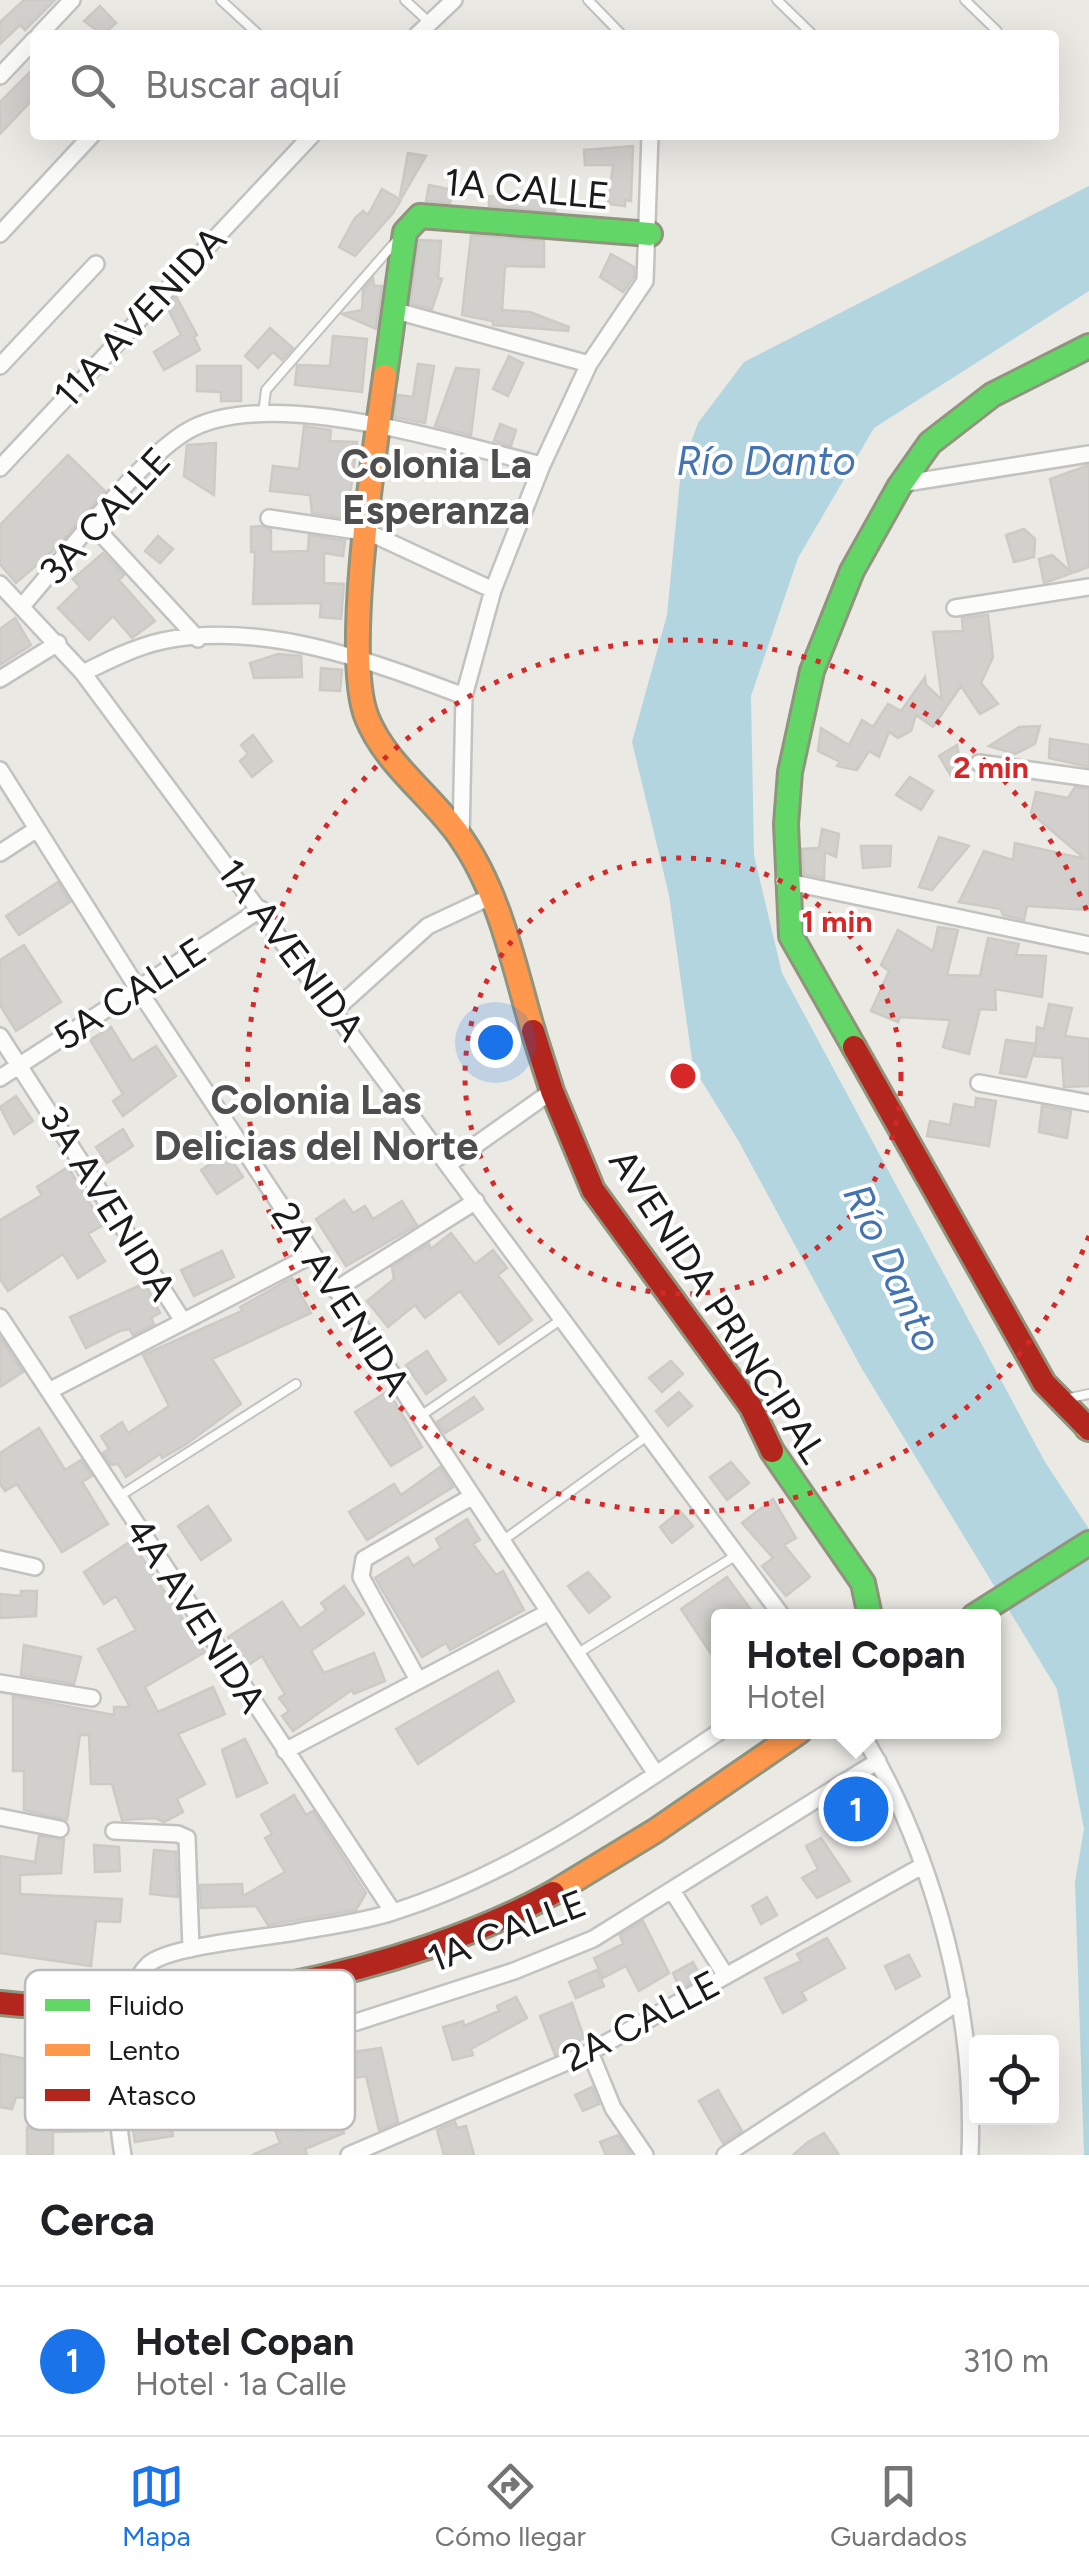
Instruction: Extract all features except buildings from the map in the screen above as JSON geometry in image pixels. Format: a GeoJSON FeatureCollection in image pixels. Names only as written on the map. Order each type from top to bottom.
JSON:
{"type":"FeatureCollection","features":[{"type":"Feature","properties":{"kind":"street"},"geometry":{"type":"LineString","coordinates":[[44,30],[72,0]]}},
{"type":"Feature","properties":{"kind":"street"},"geometry":{"type":"LineString","coordinates":[[422,30],[454,0]]}},
{"type":"Feature","properties":{"kind":"street"},"geometry":{"type":"LineString","coordinates":[[0,76],[30,44]]}},
{"type":"Feature","properties":{"kind":"street"},"geometry":{"type":"LineString","coordinates":[[0,234],[87,140]]}},
{"type":"Feature","properties":{"kind":"street","name":"11A AVENIDA"},"geometry":{"type":"LineString","coordinates":[[0,468],[307,140]]}},
{"type":"Feature","properties":{"kind":"street"},"geometry":{"type":"LineString","coordinates":[[461,838],[464,696],[493,590],[542,465],[589,364],[645,281],[650,234],[650,140]]}},
{"type":"Feature","properties":{"kind":"street","name":"1A CALLE"},"geometry":{"type":"LineString","coordinates":[[405,232],[420,216],[650,234]]}},
{"type":"Feature","properties":{"kind":"street","name":"AVENIDA PRINCIPAL"},"geometry":{"type":"LineString","coordinates":[[405,232],[378,424],[356,655],[366,718],[391,758],[461,838],[492,896],[552,1092],[592,1190],[689,1316],[750,1407],[782,1469],[863,1583],[869,1609]]}},
{"type":"Feature","properties":{"kind":"street"},"geometry":{"type":"LineString","coordinates":[[0,366],[96,264]]}},
{"type":"Feature","properties":{"kind":"street"},"geometry":{"type":"LineString","coordinates":[[393,310],[589,364]]}},
{"type":"Feature","properties":{"kind":"street"},"geometry":{"type":"LineString","coordinates":[[1088,1428],[1044,1383],[791,936],[784,881],[786,796],[796,719],[828,623],[900,484],[937,436],[1008,382],[1089,346]]}},
{"type":"Feature","properties":{"kind":"street","name":"3A CALLE"},"geometry":{"type":"LineString","coordinates":[[22,606],[162,449],[215,418],[263,414],[378,424],[542,465]]}},
{"type":"Feature","properties":{"kind":"street"},"geometry":{"type":"LineString","coordinates":[[900,484],[1089,454]]}},
{"type":"Feature","properties":{"kind":"street"},"geometry":{"type":"LineString","coordinates":[[269,518],[370,532],[493,590]]}},
{"type":"Feature","properties":{"kind":"street"},"geometry":{"type":"LineString","coordinates":[[93,526],[198,639]]}},
{"type":"Feature","properties":{"kind":"street","name":"1A AVENIDA"},"geometry":{"type":"LineString","coordinates":[[0,584],[83,673],[336,1009],[777,1609]]}},
{"type":"Feature","properties":{"kind":"street"},"geometry":{"type":"LineString","coordinates":[[955,608],[1089,587]]}},
{"type":"Feature","properties":{"kind":"street"},"geometry":{"type":"LineString","coordinates":[[83,673],[162,641],[235,637],[356,655],[464,696]]}},
{"type":"Feature","properties":{"kind":"street"},"geometry":{"type":"LineString","coordinates":[[0,680],[58,643]]}},
{"type":"Feature","properties":{"kind":"street"},"geometry":{"type":"LineString","coordinates":[[979,762],[1089,778]]}},
{"type":"Feature","properties":{"kind":"street","name":"2A AVENIDA"},"geometry":{"type":"LineString","coordinates":[[0,770],[138,989],[656,1774]]}},
{"type":"Feature","properties":{"kind":"street"},"geometry":{"type":"LineString","coordinates":[[0,853],[36,829]]}},
{"type":"Feature","properties":{"kind":"street"},"geometry":{"type":"LineString","coordinates":[[784,881],[1089,944]]}},
{"type":"Feature","properties":{"kind":"street"},"geometry":{"type":"LineString","coordinates":[[336,1009],[428,926],[492,896]]}},
{"type":"Feature","properties":{"kind":"street","name":"5A CALLE"},"geometry":{"type":"LineString","coordinates":[[0,1078],[261,909]]}},
{"type":"Feature","properties":{"kind":"street","name":"3A AVENIDA"},"geometry":{"type":"LineString","coordinates":[[0,1036],[184,1321]]}},
{"type":"Feature","properties":{"kind":"street"},"geometry":{"type":"LineString","coordinates":[[979,1083],[1089,1103]]}},
{"type":"Feature","properties":{"kind":"street"},"geometry":{"type":"LineString","coordinates":[[449,1164],[552,1092]]}},
{"type":"Feature","properties":{"kind":"street"},"geometry":{"type":"LineString","coordinates":[[335,1290],[476,1201]]}},
{"type":"Feature","properties":{"kind":"street"},"geometry":{"type":"LineString","coordinates":[[49,1391],[312,1255]]}},
{"type":"Feature","properties":{"kind":"street","name":"4A AVENIDA"},"geometry":{"type":"LineString","coordinates":[[0,1317],[393,1912]]}},
{"type":"Feature","properties":{"kind":"street"},"geometry":{"type":"LineString","coordinates":[[416,1678],[362,1577],[364,1558],[472,1498]]}},
{"type":"Feature","properties":{"kind":"street"},"geometry":{"type":"LineString","coordinates":[[985,1609],[1089,1543]]}},
{"type":"Feature","properties":{"kind":"street"},"geometry":{"type":"LineString","coordinates":[[0,1559],[35,1567]]}},
{"type":"Feature","properties":{"kind":"street"},"geometry":{"type":"LineString","coordinates":[[285,1750],[416,1678],[547,1613]]}},
{"type":"Feature","properties":{"kind":"street"},"geometry":{"type":"LineString","coordinates":[[0,1683],[92,1698]]}},
{"type":"Feature","properties":{"kind":"street","name":"1A CALLE"},"geometry":{"type":"LineString","coordinates":[[145,1970],[153,1960],[191,1949],[393,1912],[523,1858],[711,1737]]}},
{"type":"Feature","properties":{"kind":"street"},"geometry":{"type":"LineString","coordinates":[[349,1970],[382,1962],[503,1918],[602,1865],[789,1739]]}},
{"type":"Feature","properties":{"kind":"street"},"geometry":{"type":"LineString","coordinates":[[865,1739],[916,1840],[960,2001],[972,2104],[970,2155]]}},
{"type":"Feature","properties":{"kind":"street","name":"1A CALLE"},"geometry":{"type":"LineString","coordinates":[[355,2022],[577,1946],[673,1892],[878,1761]]}},
{"type":"Feature","properties":{"kind":"street"},"geometry":{"type":"LineString","coordinates":[[0,1817],[60,1829]]}},
{"type":"Feature","properties":{"kind":"street"},"geometry":{"type":"LineString","coordinates":[[114,1831],[178,1834],[188,1838],[191,1949]]}},
{"type":"Feature","properties":{"kind":"street","name":"2A CALLE"},"geometry":{"type":"LineString","coordinates":[[349,2155],[590,2052],[922,1866]]}},
{"type":"Feature","properties":{"kind":"street"},"geometry":{"type":"LineString","coordinates":[[673,1892],[726,1976]]}},
{"type":"Feature","properties":{"kind":"street"},"geometry":{"type":"LineString","coordinates":[[725,2155],[960,2001]]}},
{"type":"Feature","properties":{"kind":"street"},"geometry":{"type":"LineString","coordinates":[[0,2003],[25,2003]]}},
{"type":"Feature","properties":{"kind":"street"},"geometry":{"type":"LineString","coordinates":[[590,2052],[613,2108],[645,2155]]}},
{"type":"Feature","properties":{"kind":"street"},"geometry":{"type":"LineString","coordinates":[[120,2130],[123,2155]]}},
{"type":"Feature","properties":{"kind":"lane"},"geometry":{"type":"LineString","coordinates":[[221,0],[254,30]]}},
{"type":"Feature","properties":{"kind":"lane"},"geometry":{"type":"LineString","coordinates":[[405,0],[430,23]]}},
{"type":"Feature","properties":{"kind":"lane"},"geometry":{"type":"LineString","coordinates":[[588,0],[617,30]]}},
{"type":"Feature","properties":{"kind":"lane"},"geometry":{"type":"LineString","coordinates":[[778,0],[808,30]]}},
{"type":"Feature","properties":{"kind":"lane"},"geometry":{"type":"LineString","coordinates":[[965,0],[995,30]]}},
{"type":"Feature","properties":{"kind":"lane"},"geometry":{"type":"LineString","coordinates":[[263,414],[266,390],[405,232]]}},
{"type":"Feature","properties":{"kind":"lane"},"geometry":{"type":"LineString","coordinates":[[419,1417],[562,1319]]}},
{"type":"Feature","properties":{"kind":"lane"},"geometry":{"type":"LineString","coordinates":[[118,1496],[296,1384]]}},
{"type":"Feature","properties":{"kind":"lane"},"geometry":{"type":"LineString","coordinates":[[1060,1400],[1089,1394]]}},
{"type":"Feature","properties":{"kind":"lane"},"geometry":{"type":"LineString","coordinates":[[501,1542],[648,1436]]}},
{"type":"Feature","properties":{"kind":"lane"},"geometry":{"type":"LineString","coordinates":[[575,1655],[735,1556]]}},
{"type":"Feature","properties":{"kind":"water","name":"Río Danto"},"geometry":{"type":"Polygon","coordinates":[[[1089,186],[1089,291],[874,428],[798,558],[751,696],[754,855],[782,973],[1045,1462],[1089,1529],[1089,2155],[1084,2155],[1075,1882],[1084,1829],[1057,1689],[862,1369],[738,1140],[693,1067],[669,895],[632,742],[667,615],[681,470],[698,423],[744,362],[1089,186]]]}},
{"type":"Feature","properties":{"kind":"traffic: fast"},"geometry":{"type":"LineString","coordinates":[[385,376],[405,232],[420,216],[650,234]]}},
{"type":"Feature","properties":{"kind":"traffic: fast"},"geometry":{"type":"LineString","coordinates":[[854,1047],[791,936],[786,824],[790,772],[812,671],[852,571],[899,487],[930,443],[992,395],[1089,346]]}},
{"type":"Feature","properties":{"kind":"traffic: fast"},"geometry":{"type":"LineString","coordinates":[[772,1451],[863,1583],[869,1609]]}},
{"type":"Feature","properties":{"kind":"traffic: fast"},"geometry":{"type":"LineString","coordinates":[[985,1609],[1089,1543]]}},
{"type":"Feature","properties":{"kind":"traffic: slow"},"geometry":{"type":"LineString","coordinates":[[385,376],[363,551],[360,689],[375,735],[450,823],[475,860],[504,931],[533,1031]]}},
{"type":"Feature","properties":{"kind":"traffic: slow"},"geometry":{"type":"LineString","coordinates":[[553,1893],[655,1831],[789,1739]]}},
{"type":"Feature","properties":{"kind":"traffic: jam"},"geometry":{"type":"LineString","coordinates":[[533,1031],[552,1091],[593,1190],[751,1407],[772,1451]]}},
{"type":"Feature","properties":{"kind":"traffic: jam"},"geometry":{"type":"LineString","coordinates":[[854,1047],[1044,1383],[1089,1429]]}},
{"type":"Feature","properties":{"kind":"traffic: jam"},"geometry":{"type":"LineString","coordinates":[[349,1970],[428,1947],[494,1922],[553,1893]]}},
{"type":"Feature","properties":{"kind":"traffic: jam"},"geometry":{"type":"LineString","coordinates":[[0,2003],[25,2005]]}},
{"type":"Feature","properties":{"kind":"place","name":"Hotel Copan"},"geometry":{"type":"Point","coordinates":[856,1809]}},
{"type":"Feature","properties":{"kind":"district","name":"Colonia La Esperanza"},"geometry":{"type":"Point","coordinates":[436,487]}},
{"type":"Feature","properties":{"kind":"district","name":"Colonia Las Delicias del Norte"},"geometry":{"type":"Point","coordinates":[316,1123]}}]}
